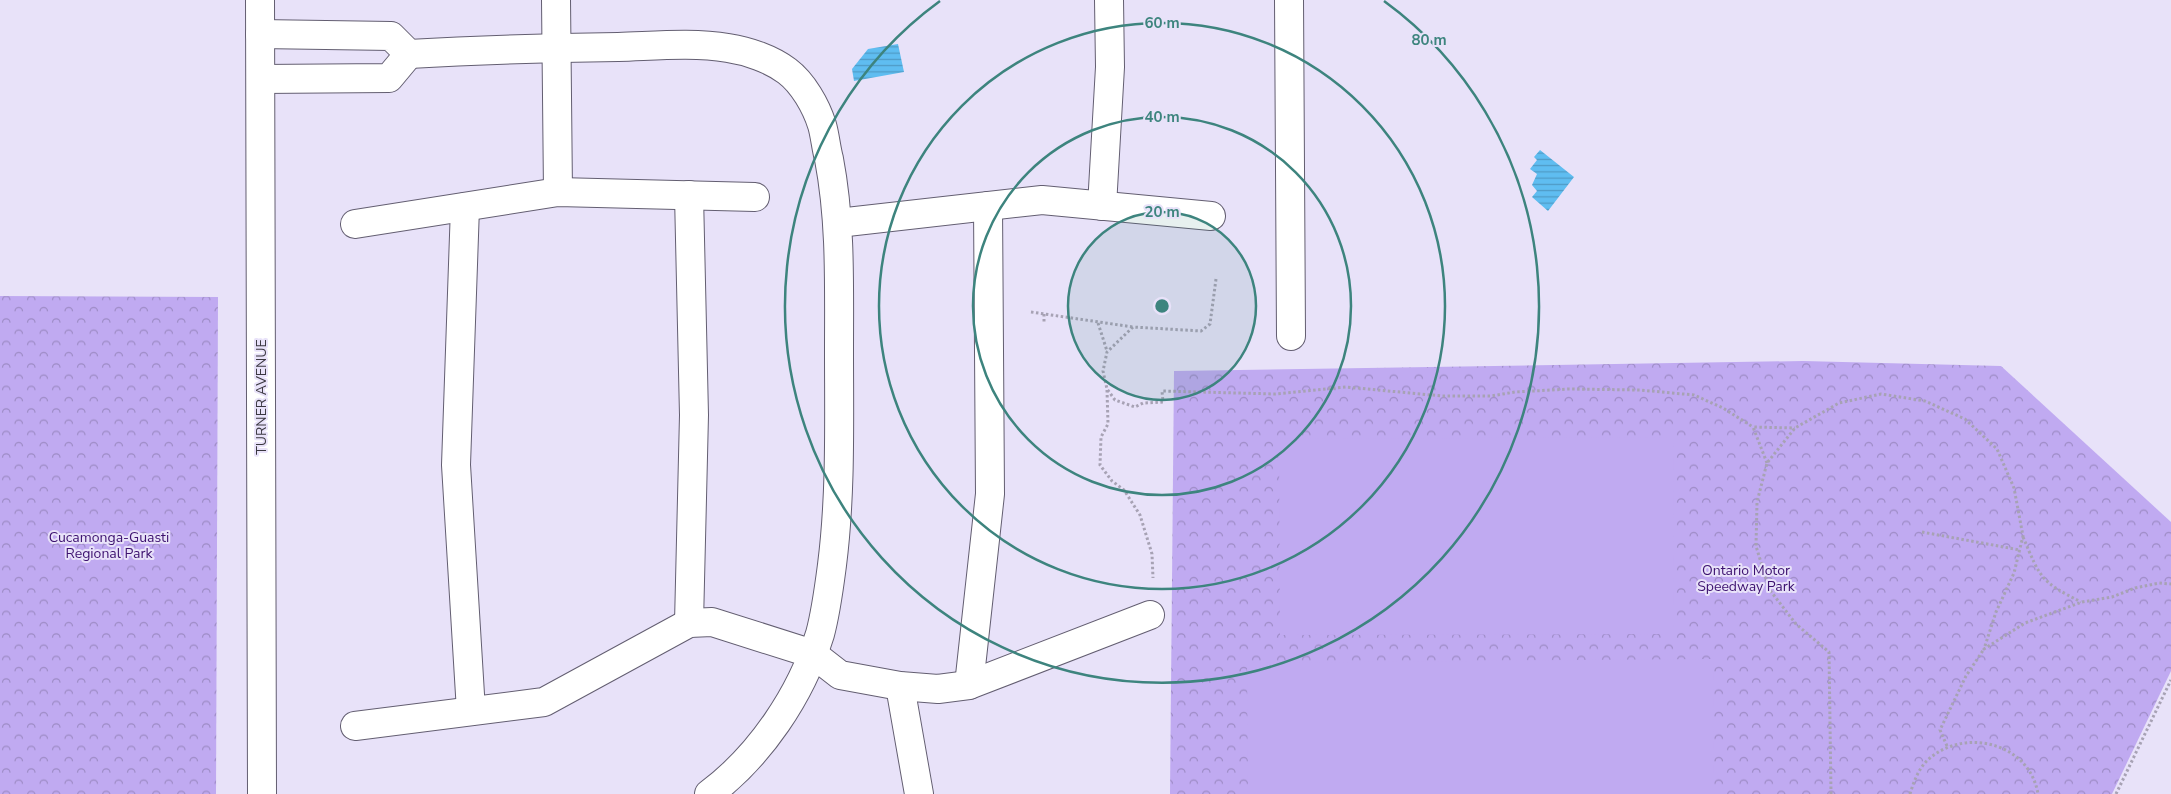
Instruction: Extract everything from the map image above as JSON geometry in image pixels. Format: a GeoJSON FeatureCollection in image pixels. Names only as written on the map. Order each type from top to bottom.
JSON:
{"type":"FeatureCollection","features":[{"type":"Feature","properties":{"kind":"street","name":"TURNER AVENUE"},"geometry":{"type":"LineString","coordinates":[[260,0],[262,794]]}},
{"type":"Feature","properties":{"kind":"street"},"geometry":{"type":"LineString","coordinates":[[556,0],[558,192]]}},
{"type":"Feature","properties":{"kind":"street"},"geometry":{"type":"LineString","coordinates":[[1102,206],[1110,67],[1109,0]]}},
{"type":"Feature","properties":{"kind":"street"},"geometry":{"type":"LineString","coordinates":[[1289,0],[1291,336]]}},
{"type":"Feature","properties":{"kind":"street"},"geometry":{"type":"LineString","coordinates":[[260,34],[391,36],[408,54],[555,48],[688,46],[729,48],[761,57],[788,72],[808,95],[822,125],[833,181],[838,223],[839,471],[836,527],[829,592],[813,654],[791,699],[759,746],[726,782],[709,794]]}},
{"type":"Feature","properties":{"kind":"street"},"geometry":{"type":"LineString","coordinates":[[261,79],[389,78],[408,54]]}},
{"type":"Feature","properties":{"kind":"street"},"geometry":{"type":"LineString","coordinates":[[355,224],[558,192],[755,198]]}},
{"type":"Feature","properties":{"kind":"street"},"geometry":{"type":"LineString","coordinates":[[688,195],[694,415],[689,623]]}},
{"type":"Feature","properties":{"kind":"street"},"geometry":{"type":"LineString","coordinates":[[838,223],[1042,200],[1212,216]]}},
{"type":"Feature","properties":{"kind":"street"},"geometry":{"type":"LineString","coordinates":[[969,685],[990,494],[988,206]]}},
{"type":"Feature","properties":{"kind":"street"},"geometry":{"type":"LineString","coordinates":[[465,207],[456,465],[471,711]]}},
{"type":"Feature","properties":{"kind":"street"},"geometry":{"type":"LineString","coordinates":[[355,726],[544,702],[689,623],[712,622],[813,654],[840,675],[900,686],[938,689],[969,685],[1150,615]]}},
{"type":"Feature","properties":{"kind":"street"},"geometry":{"type":"LineString","coordinates":[[900,686],[919,794]]}},
{"type":"Feature","properties":{"kind":"path"},"geometry":{"type":"LineString","coordinates":[[1031,312],[1134,327],[1202,331],[1210,324],[1216,278]]}},
{"type":"Feature","properties":{"kind":"path"},"geometry":{"type":"LineString","coordinates":[[1044,314],[1044,322]]}},
{"type":"Feature","properties":{"kind":"path"},"geometry":{"type":"LineString","coordinates":[[1098,322],[1107,351],[1103,371],[1108,424],[1101,437],[1100,465],[1112,480],[1124,490],[1140,514],[1152,554],[1153,578]]}},
{"type":"Feature","properties":{"kind":"path"},"geometry":{"type":"LineString","coordinates":[[1107,351],[1134,327]]}},
{"type":"Feature","properties":{"kind":"path"},"geometry":{"type":"LineString","coordinates":[[1106,390],[1115,400],[1135,407],[1143,403],[1163,402],[1162,391],[1276,394],[1346,387],[1442,396],[1491,396],[1515,392],[1640,390],[1694,395],[1723,408],[1753,427],[1795,428]]}},
{"type":"Feature","properties":{"kind":"path"},"geometry":{"type":"LineString","coordinates":[[1831,794],[1829,652],[1796,624],[1769,589],[1756,546],[1757,502],[1767,463],[1795,428],[1839,403],[1881,394],[1925,401],[1965,419],[1997,449],[2014,488],[2023,536],[2040,576],[2053,588],[2082,602]]}},
{"type":"Feature","properties":{"kind":"path"},"geometry":{"type":"LineString","coordinates":[[1753,427],[1767,463]]}},
{"type":"Feature","properties":{"kind":"path"},"geometry":{"type":"LineString","coordinates":[[1922,532],[2020,550]]}},
{"type":"Feature","properties":{"kind":"path"},"geometry":{"type":"LineString","coordinates":[[1947,746],[1940,730],[1966,676],[1984,648],[1996,612],[2014,573],[2023,536]]}},
{"type":"Feature","properties":{"kind":"path"},"geometry":{"type":"LineString","coordinates":[[1984,648],[2025,623],[2082,602],[2112,597],[2135,588],[2159,583],[2171,584]]}},
{"type":"Feature","properties":{"kind":"path"},"geometry":{"type":"LineString","coordinates":[[2116,794],[2171,680]]}},
{"type":"Feature","properties":{"kind":"path"},"geometry":{"type":"LineString","coordinates":[[1910,794],[1916,775],[1929,758],[1947,746],[1968,741],[1990,743],[2010,751],[2026,766],[2037,785],[2038,794]]}},
{"type":"Feature","properties":{"kind":"green space","name":"Cucamonga-Guasti Regional Park"},"geometry":{"type":"Polygon","coordinates":[[[0,296],[218,297],[216,794],[0,794],[0,296]]]}},
{"type":"Feature","properties":{"kind":"green space","name":"Ontario Motor Speedway Park"},"geometry":{"type":"Polygon","coordinates":[[[1803,361],[2001,366],[2171,522],[2171,671],[2112,794],[1170,794],[1174,371],[1803,361]]]}},
{"type":"Feature","properties":{"kind":"green space"},"geometry":{"type":"Polygon","coordinates":[[[1673,437],[1674,634],[1280,635],[1279,439],[1673,437]]]}},
{"type":"Feature","properties":{"kind":"green space"},"geometry":{"type":"Polygon","coordinates":[[[1713,659],[1714,794],[1248,794],[1247,663],[1713,659]]]}},
{"type":"Feature","properties":{"kind":"water"},"geometry":{"type":"Polygon","coordinates":[[[898,44],[904,72],[854,81],[852,69],[868,49],[898,44]]]}},
{"type":"Feature","properties":{"kind":"water"},"geometry":{"type":"Polygon","coordinates":[[[1540,150],[1574,177],[1548,211],[1532,197],[1537,191],[1532,185],[1537,174],[1530,169],[1537,160],[1534,157],[1540,150]]]}}]}
